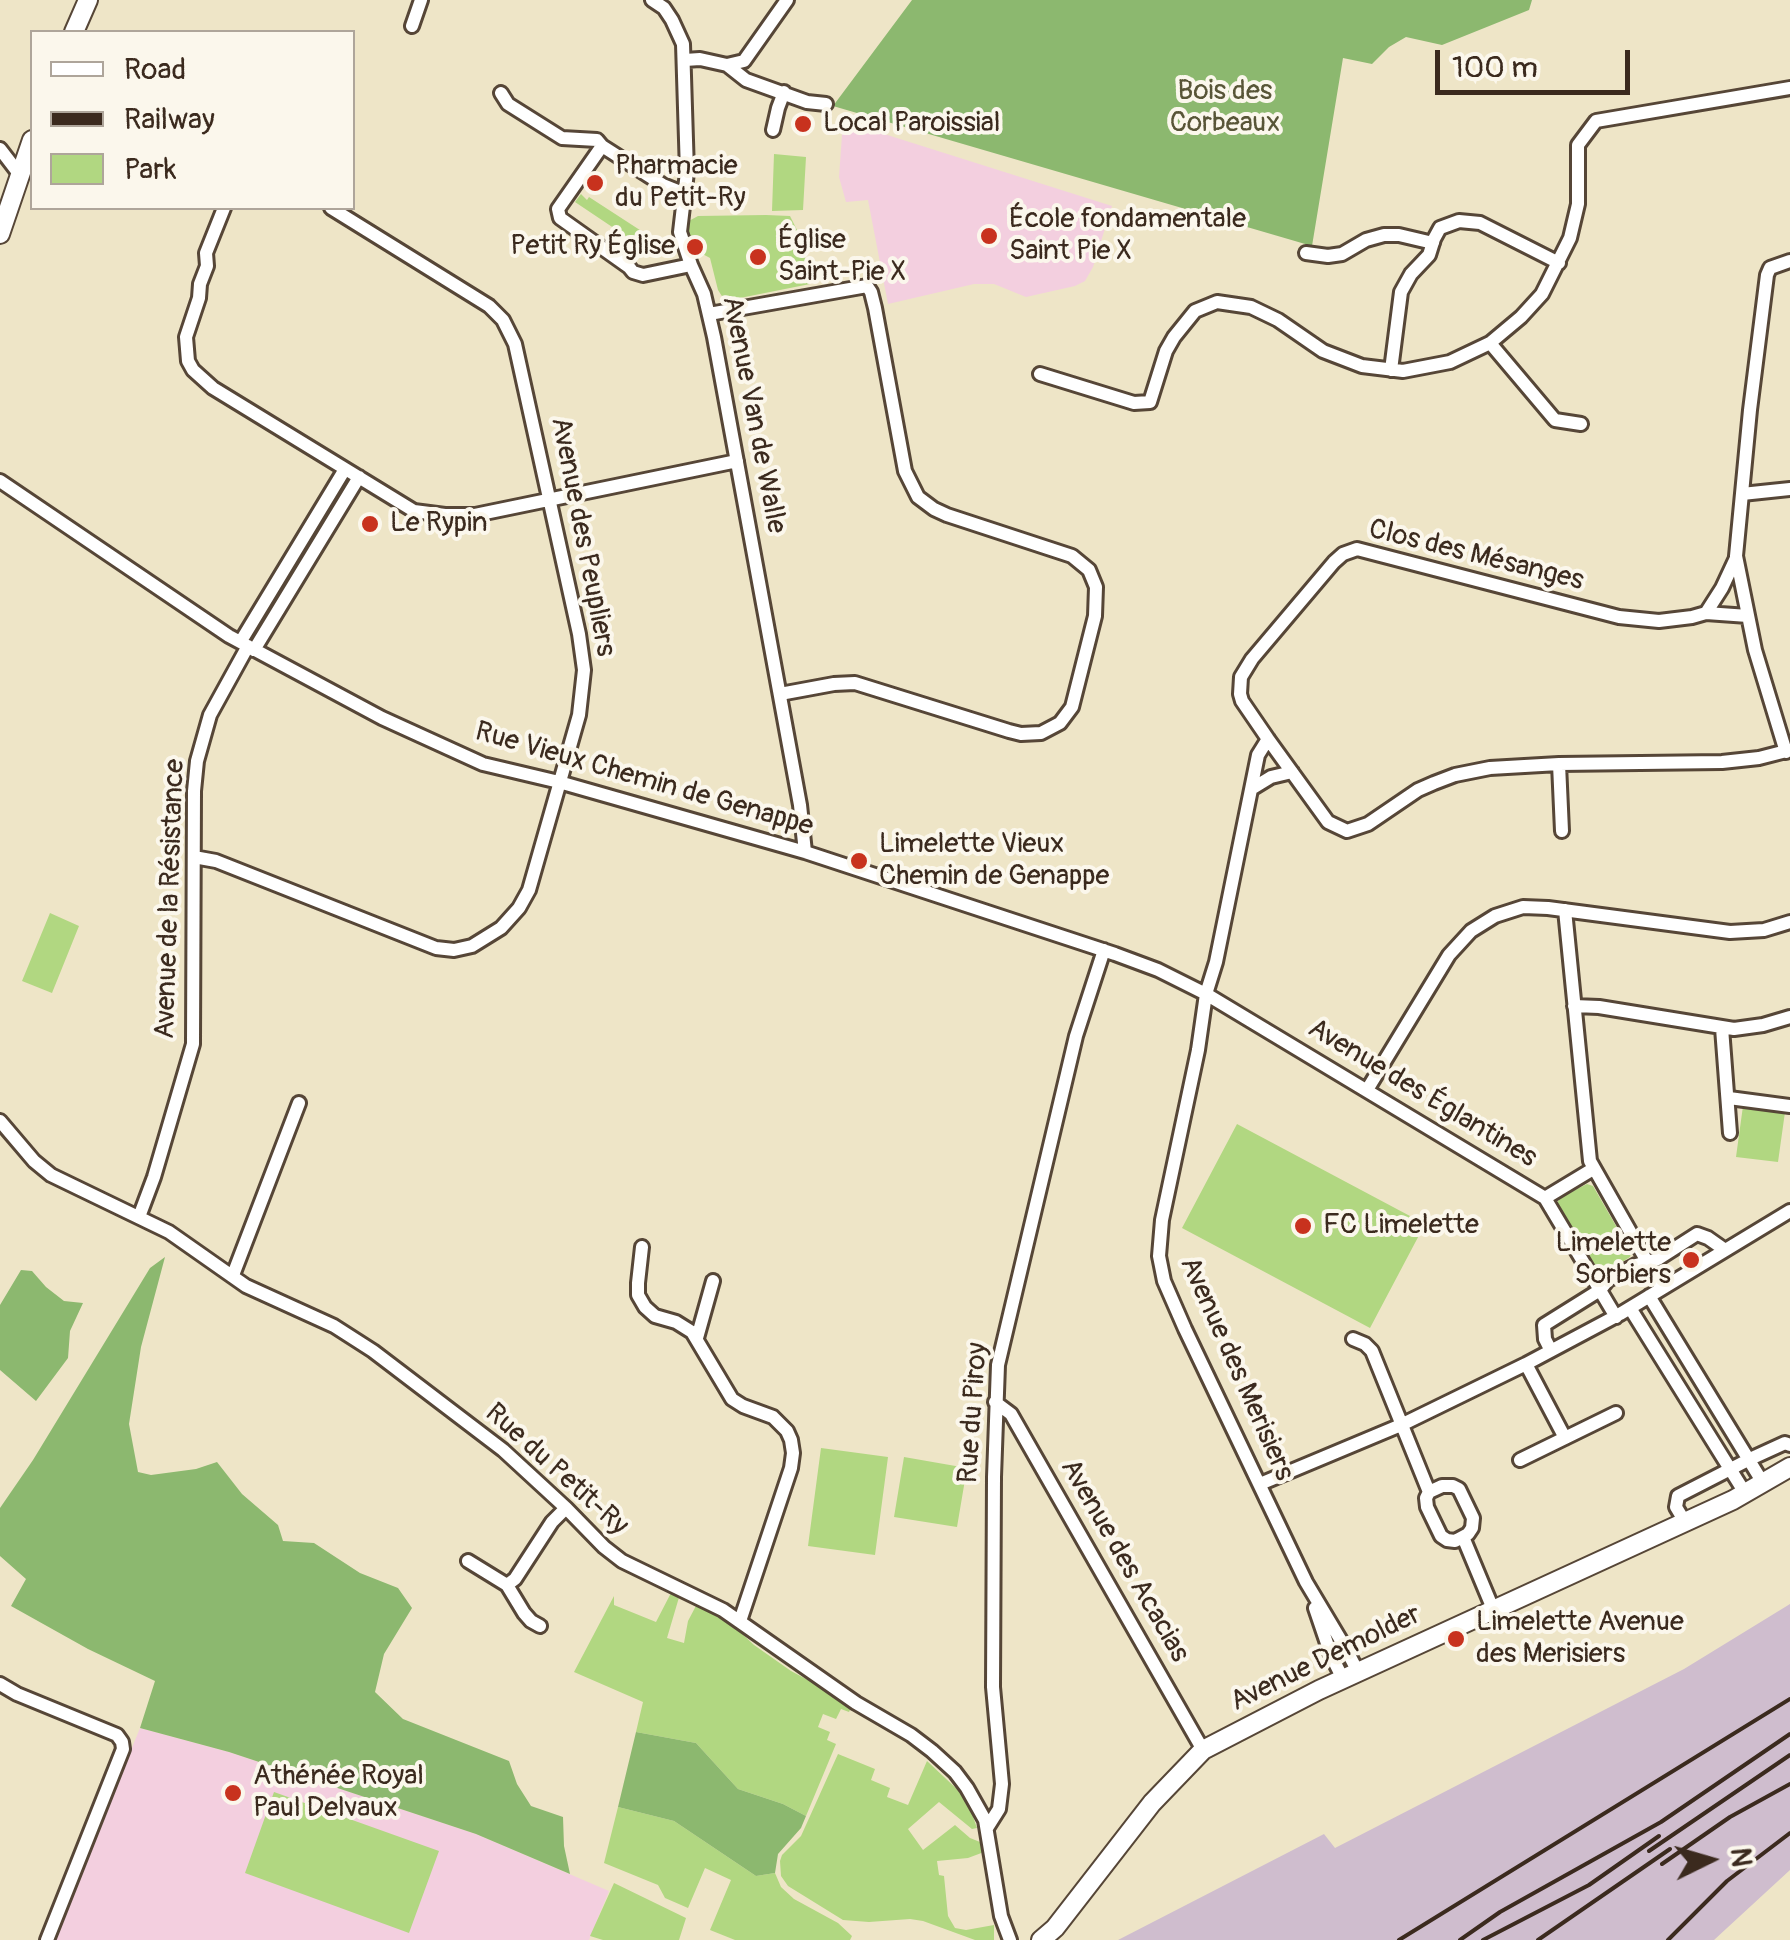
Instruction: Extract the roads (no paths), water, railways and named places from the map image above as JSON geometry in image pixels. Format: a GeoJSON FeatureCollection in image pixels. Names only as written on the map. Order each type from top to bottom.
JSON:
{"type":"FeatureCollection","features":[{"type":"Feature","properties":{"kind":"street"},"geometry":{"type":"LineString","coordinates":[[75,30],[88,0]]}},
{"type":"Feature","properties":{"kind":"street"},"geometry":{"type":"LineString","coordinates":[[412,26],[421,0]]}},
{"type":"Feature","properties":{"kind":"street","name":"Avenue Van de Walle"},"geometry":{"type":"LineString","coordinates":[[652,0],[664,8],[684,44],[688,150],[680,232],[710,314],[806,852]]}},
{"type":"Feature","properties":{"kind":"street"},"geometry":{"type":"LineString","coordinates":[[727,66],[746,59],[787,0]]}},
{"type":"Feature","properties":{"kind":"street"},"geometry":{"type":"LineString","coordinates":[[685,60],[727,66],[746,80],[807,102],[826,104]]}},
{"type":"Feature","properties":{"kind":"street"},"geometry":{"type":"LineString","coordinates":[[1040,374],[1134,403],[1150,402],[1166,351],[1184,323],[1200,308],[1217,302],[1251,307],[1278,320],[1322,351],[1370,368],[1439,366],[1490,344],[1542,294],[1570,238],[1578,204],[1578,145],[1596,121],[1790,88]]}},
{"type":"Feature","properties":{"kind":"street"},"geometry":{"type":"LineString","coordinates":[[772,130],[784,92]]}},
{"type":"Feature","properties":{"kind":"street"},"geometry":{"type":"LineString","coordinates":[[501,93],[508,104],[562,138],[594,140],[663,185],[683,193]]}},
{"type":"Feature","properties":{"kind":"street"},"geometry":{"type":"LineString","coordinates":[[0,234],[30,146]]}},
{"type":"Feature","properties":{"kind":"street"},"geometry":{"type":"LineString","coordinates":[[602,146],[558,209],[560,218],[633,272],[643,275],[691,265]]}},
{"type":"Feature","properties":{"kind":"street"},"geometry":{"type":"LineString","coordinates":[[0,149],[20,175]]}},
{"type":"Feature","properties":{"kind":"street"},"geometry":{"type":"LineString","coordinates":[[223,210],[206,253],[207,266],[186,337],[188,361],[213,388],[414,510],[445,516],[474,515],[736,460]]}},
{"type":"Feature","properties":{"kind":"street","name":"Avenue des Peupliers"},"geometry":{"type":"LineString","coordinates":[[194,857],[216,861],[436,948],[472,946],[510,919],[524,900],[579,715],[584,670],[579,634],[519,354],[503,320],[489,306],[334,210]]}},
{"type":"Feature","properties":{"kind":"street"},"geometry":{"type":"LineString","coordinates":[[1392,370],[1402,292],[1440,228],[1459,221],[1491,227],[1559,263]]}},
{"type":"Feature","properties":{"kind":"street"},"geometry":{"type":"LineString","coordinates":[[1306,254],[1342,254],[1384,234],[1433,242]]}},
{"type":"Feature","properties":{"kind":"street","name":"Clos des Mésanges"},"geometry":{"type":"LineString","coordinates":[[1748,616],[1706,612],[1660,622],[1619,618],[1377,552],[1351,550],[1322,576],[1252,659],[1239,688],[1242,700],[1328,822],[1347,831],[1368,824],[1418,790],[1455,775],[1490,768],[1722,762],[1788,751],[1755,650],[1736,556],[1767,275],[1770,268],[1790,261]]}},
{"type":"Feature","properties":{"kind":"street"},"geometry":{"type":"LineString","coordinates":[[710,314],[867,286],[876,308],[905,472],[918,497],[948,515],[1072,556],[1084,564],[1096,587],[1097,604],[1078,692],[1072,707],[1050,730],[1031,734],[1010,731],[856,683],[780,694]]}},
{"type":"Feature","properties":{"kind":"street"},"geometry":{"type":"LineString","coordinates":[[1490,344],[1555,420],[1582,424]]}},
{"type":"Feature","properties":{"kind":"street","name":"Avenue de la Résistance"},"geometry":{"type":"LineString","coordinates":[[139,1217],[192,1054],[194,792],[202,738],[216,703],[292,558],[346,469]]}},
{"type":"Feature","properties":{"kind":"street","name":"Avenue de la Résistance"},"geometry":{"type":"LineString","coordinates":[[248,646],[306,567],[360,477]]}},
{"type":"Feature","properties":{"kind":"street","name":"Rue Vieux Chemin de Genappe"},"geometry":{"type":"LineString","coordinates":[[0,481],[248,646],[382,718],[483,764],[806,852],[1104,950],[1158,970],[1206,994]]}},
{"type":"Feature","properties":{"kind":"street"},"geometry":{"type":"LineString","coordinates":[[1742,494],[1790,489]]}},
{"type":"Feature","properties":{"kind":"street","name":"Clos des Mésanges"},"geometry":{"type":"LineString","coordinates":[[1706,612],[1736,556]]}},
{"type":"Feature","properties":{"kind":"street"},"geometry":{"type":"LineString","coordinates":[[292,558],[306,567]]}},
{"type":"Feature","properties":{"kind":"street"},"geometry":{"type":"LineString","coordinates":[[1206,994],[1258,756],[1268,739]]}},
{"type":"Feature","properties":{"kind":"street"},"geometry":{"type":"LineString","coordinates":[[1559,764],[1562,832]]}},
{"type":"Feature","properties":{"kind":"street"},"geometry":{"type":"LineString","coordinates":[[1253,788],[1292,772]]}},
{"type":"Feature","properties":{"kind":"street"},"geometry":{"type":"LineString","coordinates":[[1367,1090],[1450,955],[1488,919],[1532,907],[1730,932],[1764,930],[1790,922]]}},
{"type":"Feature","properties":{"kind":"street"},"geometry":{"type":"LineString","coordinates":[[1564,910],[1593,1169],[1662,1288]]}},
{"type":"Feature","properties":{"kind":"street","name":"Rue du Piroy"},"geometry":{"type":"LineString","coordinates":[[988,1828],[999,1809],[1002,1784],[993,1687],[1000,1350],[1076,1036],[1104,950]]}},
{"type":"Feature","properties":{"kind":"street","name":"Avenue des Églantines"},"geometry":{"type":"LineString","coordinates":[[1206,994],[1545,1198],[1616,1316]]}},
{"type":"Feature","properties":{"kind":"street","name":"Avenue des Merisiers"},"geometry":{"type":"LineString","coordinates":[[1206,994],[1160,1230],[1160,1269],[1306,1582],[1331,1655],[1350,1676]]}},
{"type":"Feature","properties":{"kind":"street"},"geometry":{"type":"LineString","coordinates":[[1574,1006],[1722,1028],[1763,1025],[1790,1017]]}},
{"type":"Feature","properties":{"kind":"street"},"geometry":{"type":"LineString","coordinates":[[1722,1028],[1730,1133]]}},
{"type":"Feature","properties":{"kind":"street"},"geometry":{"type":"LineString","coordinates":[[1729,1098],[1790,1106]]}},
{"type":"Feature","properties":{"kind":"street"},"geometry":{"type":"LineString","coordinates":[[233,1276],[298,1103]]}},
{"type":"Feature","properties":{"kind":"street","name":"Rue du Petit-Ry"},"geometry":{"type":"LineString","coordinates":[[0,1121],[34,1162],[51,1175],[168,1232],[246,1286],[336,1328],[402,1372],[504,1450],[622,1561],[724,1610],[932,1751],[967,1788],[988,1828],[1001,1916],[1010,1940]]}},
{"type":"Feature","properties":{"kind":"street"},"geometry":{"type":"LineString","coordinates":[[1545,1198],[1593,1169]]}},
{"type":"Feature","properties":{"kind":"street"},"geometry":{"type":"LineString","coordinates":[[1260,1484],[1401,1426],[1526,1364],[1630,1308],[1790,1211]]}},
{"type":"Feature","properties":{"kind":"street"},"geometry":{"type":"LineString","coordinates":[[1550,1350],[1544,1325],[1600,1290],[1608,1280],[1698,1234],[1725,1250]]}},
{"type":"Feature","properties":{"kind":"street"},"geometry":{"type":"LineString","coordinates":[[642,1247],[638,1295],[645,1307],[655,1316],[684,1326],[697,1338],[732,1398],[773,1417],[787,1432],[793,1447],[791,1468],[740,1621]]}},
{"type":"Feature","properties":{"kind":"street"},"geometry":{"type":"LineString","coordinates":[[697,1338],[712,1282]]}},
{"type":"Feature","properties":{"kind":"street"},"geometry":{"type":"LineString","coordinates":[[1649,1296],[1763,1484]]}},
{"type":"Feature","properties":{"kind":"street"},"geometry":{"type":"LineString","coordinates":[[1630,1308],[1746,1493]]}},
{"type":"Feature","properties":{"kind":"street"},"geometry":{"type":"LineString","coordinates":[[1353,1338],[1372,1351],[1430,1492]]}},
{"type":"Feature","properties":{"kind":"street"},"geometry":{"type":"LineString","coordinates":[[1526,1364],[1565,1438]]}},
{"type":"Feature","properties":{"kind":"street","name":"Avenue des Acacias"},"geometry":{"type":"LineString","coordinates":[[996,1402],[1011,1414],[1203,1750]]}},
{"type":"Feature","properties":{"kind":"street"},"geometry":{"type":"LineString","coordinates":[[1520,1460],[1616,1413]]}},
{"type":"Feature","properties":{"kind":"street"},"geometry":{"type":"LineString","coordinates":[[1685,1522],[1676,1506],[1678,1496],[1750,1458],[1786,1443],[1790,1445]]}},
{"type":"Feature","properties":{"kind":"street","name":"Avenue Demolder"},"geometry":{"type":"LineString","coordinates":[[1049,1936],[1152,1803],[1203,1750],[1350,1676],[1746,1493],[1790,1468]]}},
{"type":"Feature","properties":{"kind":"street"},"geometry":{"type":"LineString","coordinates":[[1442,1486],[1459,1489],[1473,1518],[1472,1528],[1464,1537],[1447,1540],[1441,1536],[1427,1506],[1430,1492],[1442,1486]]}},
{"type":"Feature","properties":{"kind":"street"},"geometry":{"type":"LineString","coordinates":[[507,1586],[566,1508]]}},
{"type":"Feature","properties":{"kind":"street"},"geometry":{"type":"LineString","coordinates":[[1464,1537],[1493,1609]]}},
{"type":"Feature","properties":{"kind":"street"},"geometry":{"type":"LineString","coordinates":[[468,1560],[507,1586],[524,1613],[540,1626]]}},
{"type":"Feature","properties":{"kind":"street"},"geometry":{"type":"LineString","coordinates":[[0,1684],[117,1734],[122,1742],[123,1749],[46,1940]]}},
{"type":"Feature","properties":{"kind":"street","name":"Rue du Petit-Ry"},"geometry":{"type":"LineString","coordinates":[[999,1940],[1001,1916]]}},
{"type":"Feature","properties":{"kind":"railway"},"geometry":{"type":"LineString","coordinates":[[1399,1940],[1790,1699]]}},
{"type":"Feature","properties":{"kind":"railway"},"geometry":{"type":"LineString","coordinates":[[1460,1940],[1500,1912],[1661,1822],[1790,1734]]}},
{"type":"Feature","properties":{"kind":"railway"},"geometry":{"type":"LineString","coordinates":[[1649,1851],[1790,1755]]}},
{"type":"Feature","properties":{"kind":"railway"},"geometry":{"type":"LineString","coordinates":[[1662,1864],[1730,1817],[1790,1784]]}},
{"type":"Feature","properties":{"kind":"railway"},"geometry":{"type":"LineString","coordinates":[[1668,1940],[1727,1881],[1790,1833]]}},
{"type":"Feature","properties":{"kind":"railway"},"geometry":{"type":"LineString","coordinates":[[1483,1940],[1589,1885],[1659,1836]]}},
{"type":"Feature","properties":{"kind":"railway"},"geometry":{"type":"LineString","coordinates":[[1538,1940],[1670,1849]]}},
{"type":"Feature","properties":{"kind":"place","name":"Local Paroissial"},"geometry":{"type":"Point","coordinates":[803,124]}},
{"type":"Feature","properties":{"kind":"place","name":"Pharmacie du Petit-Ry"},"geometry":{"type":"Point","coordinates":[595,183]}},
{"type":"Feature","properties":{"kind":"place","name":"École fondamentale Saint Pie X"},"geometry":{"type":"Point","coordinates":[989,236]}},
{"type":"Feature","properties":{"kind":"place","name":"Petit Ry Église"},"geometry":{"type":"Point","coordinates":[695,247]}},
{"type":"Feature","properties":{"kind":"place","name":"Église Saint-Pie X"},"geometry":{"type":"Point","coordinates":[758,257]}},
{"type":"Feature","properties":{"kind":"place","name":"Le Rypin"},"geometry":{"type":"Point","coordinates":[370,524]}},
{"type":"Feature","properties":{"kind":"place","name":"Limelette Vieux Chemin de Genappe"},"geometry":{"type":"Point","coordinates":[859,861]}},
{"type":"Feature","properties":{"kind":"place","name":"FC Limelette"},"geometry":{"type":"Point","coordinates":[1303,1226]}},
{"type":"Feature","properties":{"kind":"place","name":"Limelette Sorbiers"},"geometry":{"type":"Point","coordinates":[1691,1260]}},
{"type":"Feature","properties":{"kind":"place","name":"Limelette Avenue des Merisiers"},"geometry":{"type":"Point","coordinates":[1456,1639]}},
{"type":"Feature","properties":{"kind":"place","name":"Athénée Royal Paul Delvaux"},"geometry":{"type":"Point","coordinates":[233,1793]}},
{"type":"Feature","properties":{"kind":"park label","name":"Bois des Corbeaux"},"geometry":{"type":"Point","coordinates":[1225,108]}}]}
